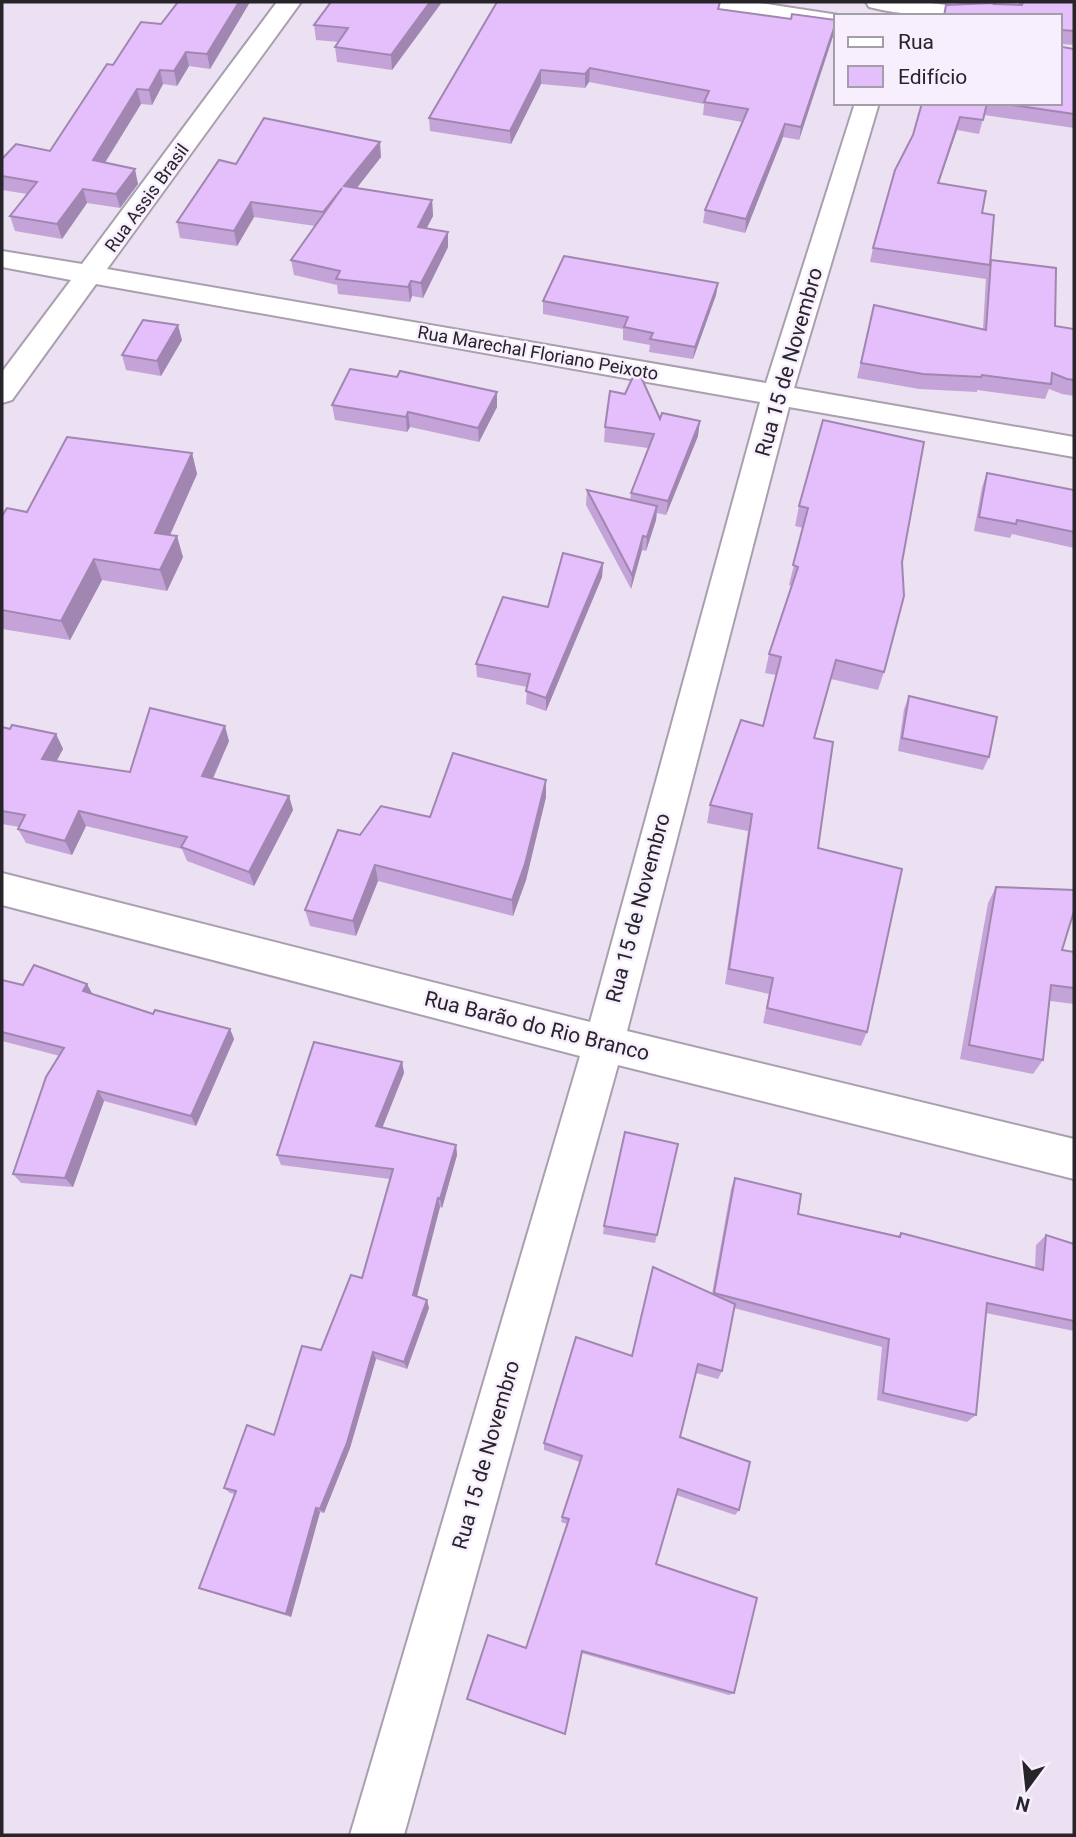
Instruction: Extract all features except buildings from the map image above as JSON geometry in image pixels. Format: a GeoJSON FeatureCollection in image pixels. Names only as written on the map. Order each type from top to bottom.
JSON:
{"type":"FeatureCollection","features":[{"type":"Feature","properties":{"kind":"street","name":"Rua Assis Brasil"},"geometry":{"type":"LineString","coordinates":[[2,393],[289,2]]}},
{"type":"Feature","properties":{"kind":"street"},"geometry":{"type":"LineString","coordinates":[[704,2],[766,6],[834,20]]}},
{"type":"Feature","properties":{"kind":"street"},"geometry":{"type":"LineString","coordinates":[[889,7],[956,14]]}},
{"type":"Feature","properties":{"kind":"street","name":"Rua 15 de Novembro"},"geometry":{"type":"LineString","coordinates":[[377,1835],[593,1084],[777,395],[866,105]]}},
{"type":"Feature","properties":{"kind":"street","name":"Rua Marechal Floriano Peixoto"},"geometry":{"type":"LineString","coordinates":[[2,259],[1074,447]]}},
{"type":"Feature","properties":{"kind":"street","name":"Rua Barão do Rio Branco"},"geometry":{"type":"LineString","coordinates":[[2,889],[602,1043],[1074,1159]]}}]}
